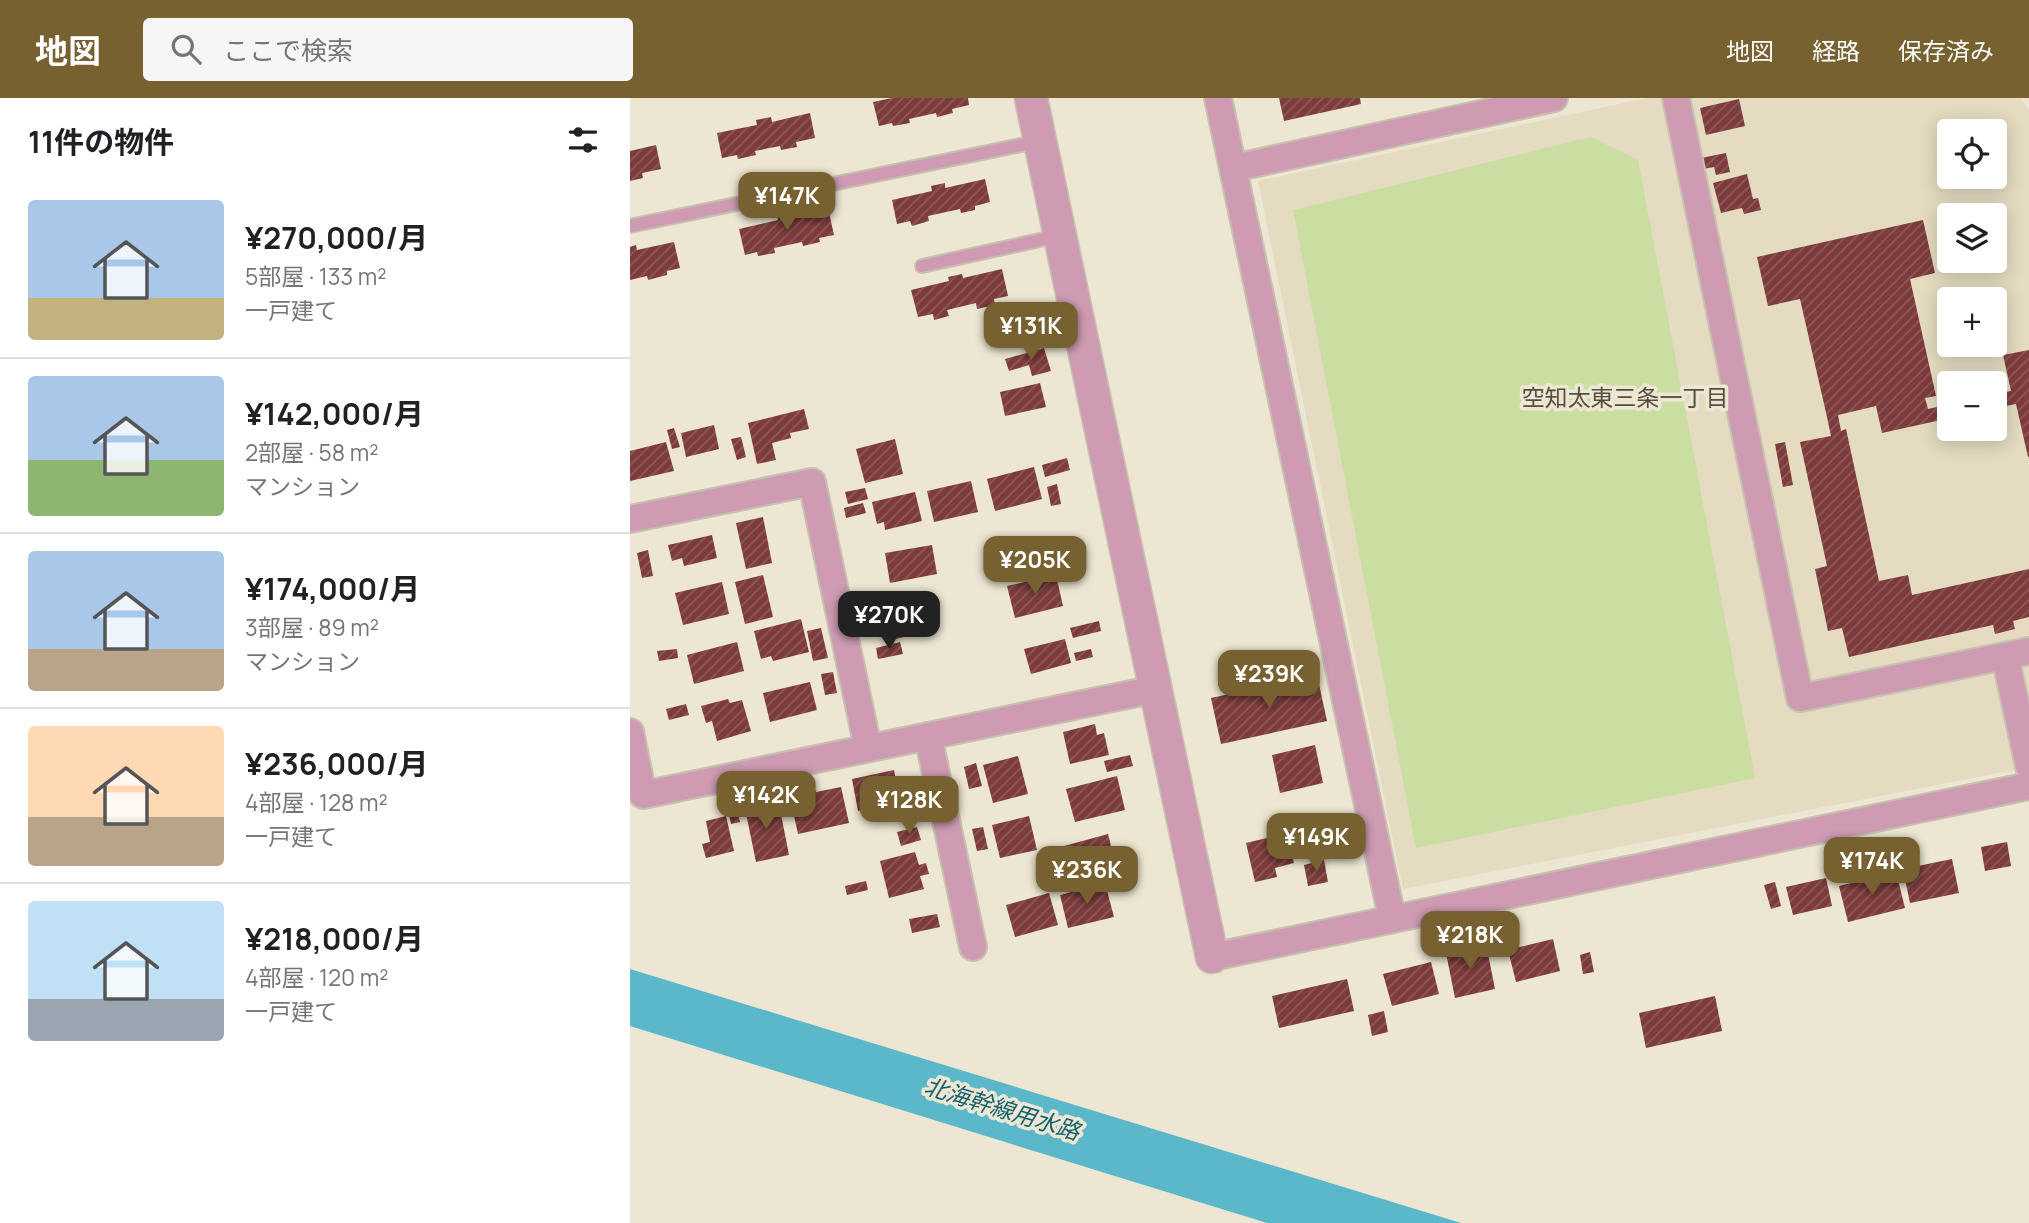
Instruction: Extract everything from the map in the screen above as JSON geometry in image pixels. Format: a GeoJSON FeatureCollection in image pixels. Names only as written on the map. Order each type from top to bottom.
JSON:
{"type":"FeatureCollection","features":[{"type":"Feature","properties":{"kind":"street"},"geometry":{"type":"LineString","coordinates":[[1031,98],[1212,957],[2029,786]]}},
{"type":"Feature","properties":{"kind":"street"},"geometry":{"type":"LineString","coordinates":[[1218,98],[1392,918]]}},
{"type":"Feature","properties":{"kind":"street"},"geometry":{"type":"LineString","coordinates":[[1234,168],[1554,98]]}},
{"type":"Feature","properties":{"kind":"street"},"geometry":{"type":"LineString","coordinates":[[1676,98],[1800,698],[2017,654],[2029,766]]}},
{"type":"Feature","properties":{"kind":"street"},"geometry":{"type":"LineString","coordinates":[[630,519],[812,482],[868,748]]}},
{"type":"Feature","properties":{"kind":"street"},"geometry":{"type":"LineString","coordinates":[[630,732],[643,795],[1156,689]]}},
{"type":"Feature","properties":{"kind":"street"},"geometry":{"type":"LineString","coordinates":[[928,736],[973,947]]}},
{"type":"Feature","properties":{"kind":"lane"},"geometry":{"type":"LineString","coordinates":[[630,226],[1040,141]]}},
{"type":"Feature","properties":{"kind":"lane"},"geometry":{"type":"LineString","coordinates":[[922,266],[1060,235]]}},
{"type":"Feature","properties":{"kind":"shaded area"},"geometry":{"type":"Polygon","coordinates":[[[1647,98],[2020,98],[2029,110],[2029,767],[1403,889],[1258,181],[1647,98]]]}},
{"type":"Feature","properties":{"kind":"green space"},"geometry":{"type":"Polygon","coordinates":[[[1591,137],[1638,160],[1755,778],[1416,848],[1293,210],[1591,137]]]}},
{"type":"Feature","properties":{"kind":"water","name":"北海幹線用水路"},"geometry":{"type":"Polygon","coordinates":[[[630,969],[1461,1223],[1267,1223],[630,1026],[630,969]]]}},
{"type":"Feature","properties":{"kind":"building"},"geometry":{"type":"Polygon","coordinates":[[[892,98],[968,98],[969,105],[952,109],[953,113],[937,117],[936,113],[909,119],[910,123],[879,126],[873,102],[892,98]]]}},
{"type":"Feature","properties":{"kind":"building"},"geometry":{"type":"Polygon","coordinates":[[[1279,98],[1360,98],[1361,104],[1284,121],[1279,98]]]}},
{"type":"Feature","properties":{"kind":"building"},"geometry":{"type":"Polygon","coordinates":[[[1739,99],[1745,126],[1706,135],[1700,108],[1739,99]]]}},
{"type":"Feature","properties":{"kind":"building"},"geometry":{"type":"Polygon","coordinates":[[[810,113],[815,138],[796,142],[797,147],[781,150],[780,146],[755,151],[756,155],[738,159],[737,155],[722,158],[717,133],[757,125],[756,120],[771,117],[772,122],[810,113]]]}},
{"type":"Feature","properties":{"kind":"building"},"geometry":{"type":"Polygon","coordinates":[[[656,145],[661,169],[642,173],[643,178],[630,181],[630,151],[656,145]]]}},
{"type":"Feature","properties":{"kind":"building"},"geometry":{"type":"Polygon","coordinates":[[[1726,153],[1730,172],[1716,175],[1714,167],[1703,169],[1701,158],[1726,153]]]}},
{"type":"Feature","properties":{"kind":"building"},"geometry":{"type":"Polygon","coordinates":[[[1747,174],[1753,199],[1758,198],[1761,210],[1744,214],[1742,208],[1721,213],[1713,183],[1747,174]]]}},
{"type":"Feature","properties":{"kind":"building"},"geometry":{"type":"Polygon","coordinates":[[[985,179],[990,202],[975,206],[975,210],[961,213],[960,209],[928,216],[929,221],[912,226],[910,221],[897,224],[892,200],[932,191],[931,186],[945,183],[945,188],[985,179]]]}},
{"type":"Feature","properties":{"kind":"building"},"geometry":{"type":"Polygon","coordinates":[[[828,208],[834,235],[819,238],[820,242],[803,246],[802,242],[774,248],[775,253],[758,256],[757,252],[745,255],[739,229],[778,220],[777,216],[789,213],[789,217],[828,208]]]}},
{"type":"Feature","properties":{"kind":"building"},"geometry":{"type":"Polygon","coordinates":[[[1923,220],[1935,273],[1910,279],[1936,396],[1925,398],[1928,409],[1937,407],[1937,421],[1882,433],[1876,406],[1838,415],[1841,431],[1846,429],[1879,581],[1908,575],[1912,595],[2029,569],[2029,617],[2013,621],[2015,629],[1995,634],[1993,625],[1849,657],[1842,628],[1828,631],[1815,569],[1827,566],[1800,442],[1831,436],[1800,299],[1768,306],[1757,257],[1923,220]]]}},
{"type":"Feature","properties":{"kind":"building"},"geometry":{"type":"Polygon","coordinates":[[[674,242],[680,268],[648,280],[647,276],[630,280],[630,247],[636,245],[637,250],[674,242]]]}},
{"type":"Feature","properties":{"kind":"building"},"geometry":{"type":"Polygon","coordinates":[[[1002,269],[1008,296],[994,299],[995,305],[977,309],[976,303],[947,310],[949,316],[934,320],[933,314],[918,317],[911,290],[949,281],[948,277],[962,274],[963,278],[1002,269]]]}},
{"type":"Feature","properties":{"kind":"building"},"geometry":{"type":"Polygon","coordinates":[[[1044,348],[1051,371],[1032,376],[1029,365],[1009,371],[1005,359],[1044,348]]]}},
{"type":"Feature","properties":{"kind":"building"},"geometry":{"type":"Polygon","coordinates":[[[2029,350],[2029,457],[2016,404],[2007,406],[2007,392],[2011,391],[2003,357],[2007,357],[2007,354],[2029,350]]]}},
{"type":"Feature","properties":{"kind":"building"},"geometry":{"type":"Polygon","coordinates":[[[1040,383],[1046,407],[1005,416],[1000,392],[1040,383]]]}},
{"type":"Feature","properties":{"kind":"building"},"geometry":{"type":"Polygon","coordinates":[[[804,409],[809,429],[790,433],[791,438],[772,443],[776,460],[757,464],[748,423],[804,409]]]}},
{"type":"Feature","properties":{"kind":"building"},"geometry":{"type":"Polygon","coordinates":[[[714,425],[719,449],[686,457],[681,433],[714,425]]]}},
{"type":"Feature","properties":{"kind":"building"},"geometry":{"type":"Polygon","coordinates":[[[674,428],[680,447],[672,449],[667,430],[674,428]]]}},
{"type":"Feature","properties":{"kind":"building"},"geometry":{"type":"Polygon","coordinates":[[[741,437],[746,457],[737,460],[731,439],[741,437]]]}},
{"type":"Feature","properties":{"kind":"building"},"geometry":{"type":"Polygon","coordinates":[[[895,439],[903,474],[865,483],[856,449],[895,439]]]}},
{"type":"Feature","properties":{"kind":"building"},"geometry":{"type":"Polygon","coordinates":[[[666,442],[674,471],[630,481],[630,451],[666,442]]]}},
{"type":"Feature","properties":{"kind":"building"},"geometry":{"type":"Polygon","coordinates":[[[1785,442],[1793,485],[1783,487],[1775,444],[1785,442]]]}},
{"type":"Feature","properties":{"kind":"building"},"geometry":{"type":"Polygon","coordinates":[[[1067,458],[1070,470],[1045,477],[1042,465],[1067,458]]]}},
{"type":"Feature","properties":{"kind":"building"},"geometry":{"type":"Polygon","coordinates":[[[1034,467],[1042,499],[995,511],[987,479],[1034,467]]]}},
{"type":"Feature","properties":{"kind":"building"},"geometry":{"type":"Polygon","coordinates":[[[971,481],[978,512],[934,522],[927,491],[971,481]]]}},
{"type":"Feature","properties":{"kind":"building"},"geometry":{"type":"Polygon","coordinates":[[[1057,484],[1061,504],[1051,506],[1047,487],[1057,484]]]}},
{"type":"Feature","properties":{"kind":"building"},"geometry":{"type":"Polygon","coordinates":[[[865,488],[868,499],[848,504],[845,492],[865,488]]]}},
{"type":"Feature","properties":{"kind":"building"},"geometry":{"type":"Polygon","coordinates":[[[915,492],[922,521],[885,530],[884,522],[877,524],[872,502],[915,492]]]}},
{"type":"Feature","properties":{"kind":"building"},"geometry":{"type":"Polygon","coordinates":[[[863,503],[866,513],[846,518],[844,508],[863,503]]]}},
{"type":"Feature","properties":{"kind":"building"},"geometry":{"type":"Polygon","coordinates":[[[763,517],[772,563],[746,569],[736,523],[763,517]]]}},
{"type":"Feature","properties":{"kind":"building"},"geometry":{"type":"Polygon","coordinates":[[[712,535],[717,558],[684,566],[682,558],[672,561],[668,545],[712,535]]]}},
{"type":"Feature","properties":{"kind":"building"},"geometry":{"type":"Polygon","coordinates":[[[932,545],[937,574],[890,583],[885,553],[932,545]]]}},
{"type":"Feature","properties":{"kind":"building"},"geometry":{"type":"Polygon","coordinates":[[[648,550],[653,576],[642,578],[637,553],[648,550]]]}},
{"type":"Feature","properties":{"kind":"building"},"geometry":{"type":"Polygon","coordinates":[[[763,575],[773,617],[745,624],[735,582],[763,575]]]}},
{"type":"Feature","properties":{"kind":"building"},"geometry":{"type":"Polygon","coordinates":[[[1056,575],[1063,606],[1015,618],[1007,586],[1056,575]]]}},
{"type":"Feature","properties":{"kind":"building"},"geometry":{"type":"Polygon","coordinates":[[[722,582],[729,614],[683,625],[675,593],[722,582]]]}},
{"type":"Feature","properties":{"kind":"building"},"geometry":{"type":"Polygon","coordinates":[[[927,597],[935,630],[895,639],[887,606],[927,597]]]}},
{"type":"Feature","properties":{"kind":"building"},"geometry":{"type":"Polygon","coordinates":[[[801,619],[809,652],[773,661],[771,656],[761,659],[754,631],[801,619]]]}},
{"type":"Feature","properties":{"kind":"building"},"geometry":{"type":"Polygon","coordinates":[[[1099,621],[1101,631],[1073,638],[1070,628],[1099,621]]]}},
{"type":"Feature","properties":{"kind":"building"},"geometry":{"type":"Polygon","coordinates":[[[821,628],[828,658],[813,661],[807,631],[821,628]]]}},
{"type":"Feature","properties":{"kind":"building"},"geometry":{"type":"Polygon","coordinates":[[[1065,639],[1071,663],[1031,674],[1024,649],[1065,639]]]}},
{"type":"Feature","properties":{"kind":"building"},"geometry":{"type":"Polygon","coordinates":[[[737,642],[744,671],[694,684],[687,655],[737,642]]]}},
{"type":"Feature","properties":{"kind":"building"},"geometry":{"type":"Polygon","coordinates":[[[900,642],[903,654],[878,659],[876,648],[900,642]]]}},
{"type":"Feature","properties":{"kind":"building"},"geometry":{"type":"Polygon","coordinates":[[[677,649],[678,658],[659,661],[657,651],[677,649]]]}},
{"type":"Feature","properties":{"kind":"building"},"geometry":{"type":"Polygon","coordinates":[[[1091,649],[1093,657],[1076,661],[1074,653],[1091,649]]]}},
{"type":"Feature","properties":{"kind":"building"},"geometry":{"type":"Polygon","coordinates":[[[833,672],[837,693],[825,695],[821,674],[833,672]]]}},
{"type":"Feature","properties":{"kind":"building"},"geometry":{"type":"Polygon","coordinates":[[[1317,675],[1327,721],[1221,744],[1211,698],[1317,675]]]}},
{"type":"Feature","properties":{"kind":"building"},"geometry":{"type":"Polygon","coordinates":[[[810,682],[817,710],[770,722],[763,693],[810,682]]]}},
{"type":"Feature","properties":{"kind":"building"},"geometry":{"type":"Polygon","coordinates":[[[728,699],[730,703],[742,700],[751,731],[717,741],[712,721],[706,723],[701,706],[728,699]]]}},
{"type":"Feature","properties":{"kind":"building"},"geometry":{"type":"Polygon","coordinates":[[[686,704],[689,715],[669,720],[666,709],[686,704]]]}},
{"type":"Feature","properties":{"kind":"building"},"geometry":{"type":"Polygon","coordinates":[[[1095,724],[1097,735],[1104,733],[1109,755],[1070,764],[1063,732],[1095,724]]]}},
{"type":"Feature","properties":{"kind":"building"},"geometry":{"type":"Polygon","coordinates":[[[1315,745],[1323,783],[1280,793],[1272,755],[1315,745]]]}},
{"type":"Feature","properties":{"kind":"building"},"geometry":{"type":"Polygon","coordinates":[[[1130,755],[1133,766],[1107,772],[1104,761],[1130,755]]]}},
{"type":"Feature","properties":{"kind":"building"},"geometry":{"type":"Polygon","coordinates":[[[1018,756],[1028,794],[993,803],[983,765],[1018,756]]]}},
{"type":"Feature","properties":{"kind":"building"},"geometry":{"type":"Polygon","coordinates":[[[976,763],[982,786],[969,789],[964,767],[976,763]]]}},
{"type":"Feature","properties":{"kind":"building"},"geometry":{"type":"Polygon","coordinates":[[[894,770],[898,791],[904,790],[908,808],[878,815],[876,807],[858,811],[852,779],[894,770]]]}},
{"type":"Feature","properties":{"kind":"building"},"geometry":{"type":"Polygon","coordinates":[[[1117,776],[1125,810],[1075,822],[1066,789],[1117,776]]]}},
{"type":"Feature","properties":{"kind":"building"},"geometry":{"type":"Polygon","coordinates":[[[841,787],[849,823],[798,834],[789,793],[814,788],[816,792],[841,787]]]}},
{"type":"Feature","properties":{"kind":"building"},"geometry":{"type":"Polygon","coordinates":[[[755,796],[757,808],[779,804],[789,855],[756,862],[743,799],[755,796]]]}},
{"type":"Feature","properties":{"kind":"building"},"geometry":{"type":"Polygon","coordinates":[[[735,799],[740,822],[731,824],[726,801],[735,799]]]}},
{"type":"Feature","properties":{"kind":"building"},"geometry":{"type":"Polygon","coordinates":[[[726,816],[734,851],[706,858],[702,844],[710,842],[706,821],[726,816]]]}},
{"type":"Feature","properties":{"kind":"building"},"geometry":{"type":"Polygon","coordinates":[[[1029,816],[1037,850],[1000,858],[992,825],[1029,816]]]}},
{"type":"Feature","properties":{"kind":"building"},"geometry":{"type":"Polygon","coordinates":[[[917,827],[921,840],[901,846],[897,832],[917,827]]]}},
{"type":"Feature","properties":{"kind":"building"},"geometry":{"type":"Polygon","coordinates":[[[983,827],[988,849],[977,851],[972,829],[983,827]]]}},
{"type":"Feature","properties":{"kind":"building"},"geometry":{"type":"Polygon","coordinates":[[[1287,833],[1294,863],[1275,868],[1277,877],[1255,882],[1246,843],[1287,833]]]}},
{"type":"Feature","properties":{"kind":"building"},"geometry":{"type":"Polygon","coordinates":[[[1108,834],[1116,865],[1072,876],[1064,846],[1108,834]]]}},
{"type":"Feature","properties":{"kind":"building"},"geometry":{"type":"Polygon","coordinates":[[[2007,842],[2011,866],[1985,871],[1981,847],[2007,842]]]}},
{"type":"Feature","properties":{"kind":"building"},"geometry":{"type":"Polygon","coordinates":[[[915,852],[919,865],[926,863],[929,874],[920,876],[924,889],[889,898],[880,861],[915,852]]]}},
{"type":"Feature","properties":{"kind":"building"},"geometry":{"type":"Polygon","coordinates":[[[1952,859],[1959,893],[1910,903],[1903,869],[1952,859]]]}},
{"type":"Feature","properties":{"kind":"building"},"geometry":{"type":"Polygon","coordinates":[[[1324,860],[1328,882],[1308,886],[1304,865],[1324,860]]]}},
{"type":"Feature","properties":{"kind":"building"},"geometry":{"type":"Polygon","coordinates":[[[1896,872],[1905,908],[1848,922],[1839,886],[1896,872]]]}},
{"type":"Feature","properties":{"kind":"building"},"geometry":{"type":"Polygon","coordinates":[[[1826,878],[1832,906],[1793,915],[1786,887],[1826,878]]]}},
{"type":"Feature","properties":{"kind":"building"},"geometry":{"type":"Polygon","coordinates":[[[866,881],[868,890],[847,895],[845,886],[866,881]]]}},
{"type":"Feature","properties":{"kind":"building"},"geometry":{"type":"Polygon","coordinates":[[[1775,882],[1781,906],[1771,909],[1764,885],[1775,882]]]}},
{"type":"Feature","properties":{"kind":"building"},"geometry":{"type":"Polygon","coordinates":[[[1105,883],[1114,917],[1068,928],[1060,895],[1105,883]]]}},
{"type":"Feature","properties":{"kind":"building"},"geometry":{"type":"Polygon","coordinates":[[[1049,893],[1058,925],[1015,937],[1006,905],[1049,893]]]}},
{"type":"Feature","properties":{"kind":"building"},"geometry":{"type":"Polygon","coordinates":[[[937,914],[940,927],[912,933],[909,919],[937,914]]]}},
{"type":"Feature","properties":{"kind":"building"},"geometry":{"type":"Polygon","coordinates":[[[1553,939],[1560,971],[1516,982],[1508,950],[1553,939]]]}},
{"type":"Feature","properties":{"kind":"building"},"geometry":{"type":"Polygon","coordinates":[[[1486,944],[1495,989],[1455,998],[1446,953],[1486,944]]]}},
{"type":"Feature","properties":{"kind":"building"},"geometry":{"type":"Polygon","coordinates":[[[1590,952],[1594,972],[1583,974],[1580,955],[1590,952]]]}},
{"type":"Feature","properties":{"kind":"building"},"geometry":{"type":"Polygon","coordinates":[[[1431,962],[1439,994],[1392,1006],[1383,974],[1431,962]]]}},
{"type":"Feature","properties":{"kind":"building"},"geometry":{"type":"Polygon","coordinates":[[[1347,979],[1354,1011],[1279,1028],[1272,996],[1347,979]]]}},
{"type":"Feature","properties":{"kind":"building"},"geometry":{"type":"Polygon","coordinates":[[[1715,996],[1722,1031],[1646,1048],[1639,1013],[1715,996]]]}},
{"type":"Feature","properties":{"kind":"building"},"geometry":{"type":"Polygon","coordinates":[[[1384,1011],[1388,1032],[1372,1036],[1368,1015],[1384,1011]]]}},
{"type":"Feature","properties":{"kind":"district","name":"空知太東三条一丁目"},"geometry":{"type":"Point","coordinates":[1625,398]}}]}
